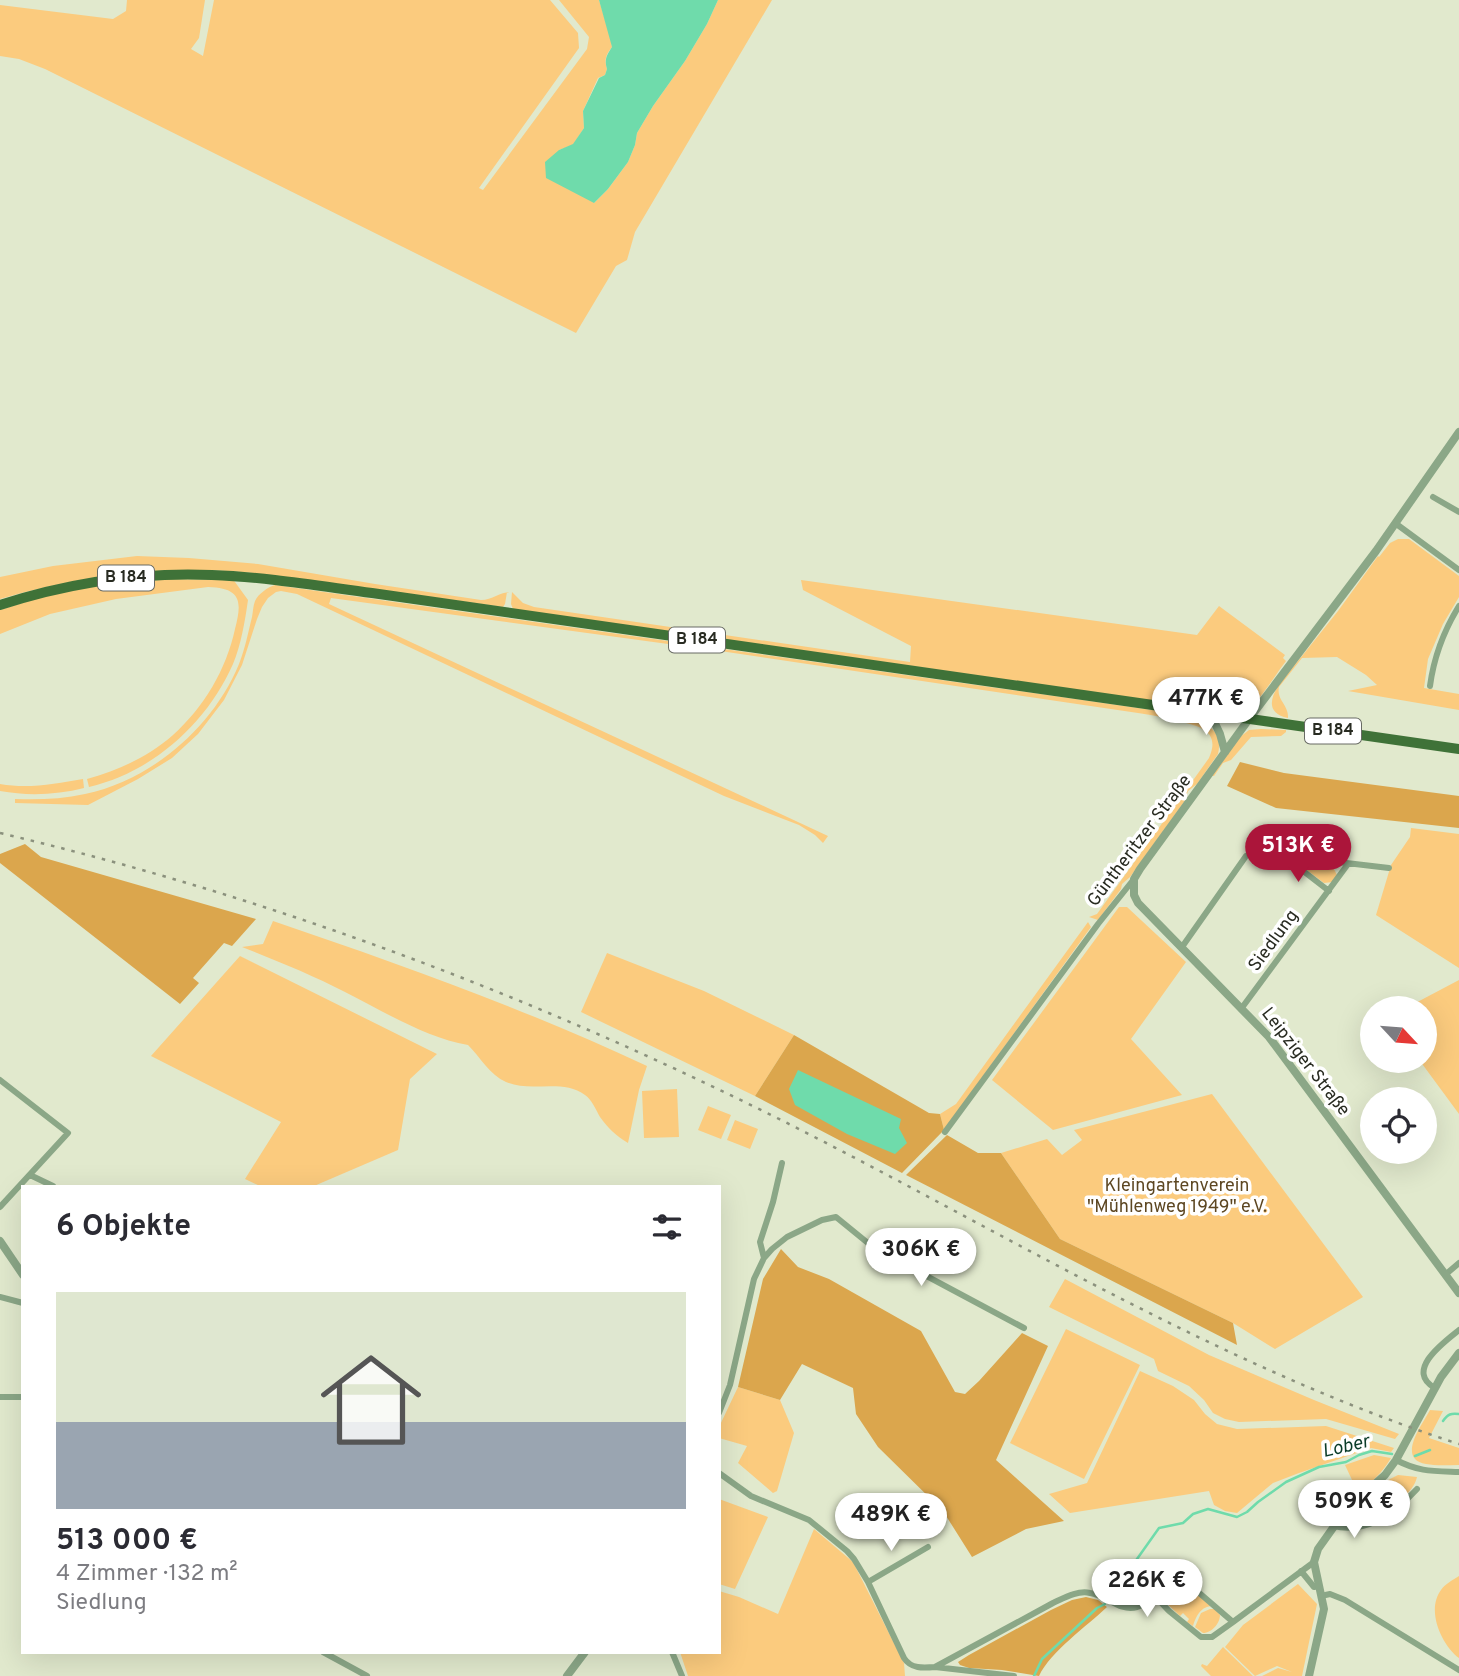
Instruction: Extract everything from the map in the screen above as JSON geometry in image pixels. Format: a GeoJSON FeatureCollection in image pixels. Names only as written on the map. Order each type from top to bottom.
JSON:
{"type":"FeatureCollection","features":[{"type":"Feature","properties":{"kind":"main road","name":"B 184"},"geometry":{"type":"LineString","coordinates":[[0,606],[43,593],[115,579],[189,575],[254,578],[1459,749]]}},
{"type":"Feature","properties":{"kind":"street","name":"Güntheritzer Straße"},"geometry":{"type":"LineString","coordinates":[[945,1132],[1134,879],[1459,432]]}},
{"type":"Feature","properties":{"kind":"street"},"geometry":{"type":"LineString","coordinates":[[1433,497],[1459,512]]}},
{"type":"Feature","properties":{"kind":"street"},"geometry":{"type":"LineString","coordinates":[[1395,523],[1459,569]]}},
{"type":"Feature","properties":{"kind":"street"},"geometry":{"type":"LineString","coordinates":[[1430,686],[1433,661],[1439,643],[1459,606]]}},
{"type":"Feature","properties":{"kind":"street"},"geometry":{"type":"LineString","coordinates":[[1211,715],[1225,752]]}},
{"type":"Feature","properties":{"kind":"street"},"geometry":{"type":"LineString","coordinates":[[1182,947],[1246,856],[1254,852],[1389,868]]}},
{"type":"Feature","properties":{"kind":"street"},"geometry":{"type":"LineString","coordinates":[[1284,856],[1329,891]]}},
{"type":"Feature","properties":{"kind":"street","name":"Siedlung"},"geometry":{"type":"LineString","coordinates":[[1241,1009],[1348,863]]}},
{"type":"Feature","properties":{"kind":"street","name":"Leipziger Straße"},"geometry":{"type":"LineString","coordinates":[[1134,879],[1134,895],[1138,903],[1269,1037],[1459,1293]]}},
{"type":"Feature","properties":{"kind":"street"},"geometry":{"type":"LineString","coordinates":[[0,1080],[68,1133],[0,1207]]}},
{"type":"Feature","properties":{"kind":"street"},"geometry":{"type":"LineString","coordinates":[[764,1258],[760,1242],[782,1163]]}},
{"type":"Feature","properties":{"kind":"street"},"geometry":{"type":"LineString","coordinates":[[30,1174],[51,1185]]}},
{"type":"Feature","properties":{"kind":"street"},"geometry":{"type":"LineString","coordinates":[[721,1408],[730,1385],[754,1279],[764,1258],[787,1237],[822,1220],[836,1217],[874,1248],[1024,1328]]}},
{"type":"Feature","properties":{"kind":"street"},"geometry":{"type":"LineString","coordinates":[[0,1241],[21,1272]]}},
{"type":"Feature","properties":{"kind":"street"},"geometry":{"type":"LineString","coordinates":[[1446,1275],[1459,1263]]}},
{"type":"Feature","properties":{"kind":"street"},"geometry":{"type":"LineString","coordinates":[[0,1297],[21,1302]]}},
{"type":"Feature","properties":{"kind":"street"},"geometry":{"type":"LineString","coordinates":[[1435,1388],[1427,1382],[1424,1374],[1426,1360],[1459,1330]]}},
{"type":"Feature","properties":{"kind":"street"},"geometry":{"type":"LineString","coordinates":[[1308,1676],[1324,1609],[1314,1562],[1318,1549],[1346,1511],[1385,1475],[1396,1460],[1435,1388],[1459,1353]]}},
{"type":"Feature","properties":{"kind":"street"},"geometry":{"type":"LineString","coordinates":[[0,1396],[21,1397]]}},
{"type":"Feature","properties":{"kind":"street"},"geometry":{"type":"LineString","coordinates":[[1396,1460],[1413,1469],[1459,1472]]}},
{"type":"Feature","properties":{"kind":"street"},"geometry":{"type":"LineString","coordinates":[[721,1474],[751,1496],[808,1520],[847,1551],[868,1582],[906,1661],[915,1666],[1014,1676]]}},
{"type":"Feature","properties":{"kind":"street"},"geometry":{"type":"LineString","coordinates":[[1333,1526],[1341,1528],[1375,1523],[1417,1489]]}},
{"type":"Feature","properties":{"kind":"street"},"geometry":{"type":"LineString","coordinates":[[868,1582],[928,1547]]}},
{"type":"Feature","properties":{"kind":"street"},"geometry":{"type":"LineString","coordinates":[[1152,1593],[1201,1637],[1212,1637],[1314,1562]]}},
{"type":"Feature","properties":{"kind":"street"},"geometry":{"type":"LineString","coordinates":[[1301,1572],[1314,1587],[1318,1586]]}},
{"type":"Feature","properties":{"kind":"street"},"geometry":{"type":"LineString","coordinates":[[935,1667],[1072,1595],[1090,1592],[1118,1606],[1140,1607],[1165,1575],[1171,1573],[1233,1622]]}},
{"type":"Feature","properties":{"kind":"street"},"geometry":{"type":"LineString","coordinates":[[1321,1596],[1330,1594],[1345,1600],[1459,1670]]}},
{"type":"Feature","properties":{"kind":"street"},"geometry":{"type":"LineString","coordinates":[[327,1654],[367,1676]]}},
{"type":"Feature","properties":{"kind":"street"},"geometry":{"type":"LineString","coordinates":[[567,1676],[584,1654]]}},
{"type":"Feature","properties":{"kind":"street"},"geometry":{"type":"LineString","coordinates":[[673,1654],[681,1676]]}},
{"type":"Feature","properties":{"kind":"green space"},"geometry":{"type":"Polygon","coordinates":[[[127,0],[205,0],[199,38],[191,49],[203,56],[214,0],[550,0],[578,33],[579,48],[479,188],[483,190],[587,49],[589,37],[559,0],[599,0],[612,47],[606,57],[607,69],[605,75],[598,78],[583,111],[584,128],[573,145],[559,150],[594,203],[628,162],[637,133],[685,61],[718,0],[772,0],[635,232],[627,260],[616,266],[576,333],[45,69],[19,59],[0,56],[0,5],[113,19],[126,11],[127,0]]]}},
{"type":"Feature","properties":{"kind":"green space"},"geometry":{"type":"Polygon","coordinates":[[[1398,539],[1409,539],[1459,576],[1459,597],[1443,624],[1428,659],[1424,688],[1459,694],[1459,710],[1348,691],[1377,685],[1337,657],[1302,658],[1279,687],[1279,696],[1287,710],[1288,718],[1281,716],[1272,706],[1278,686],[1378,556],[1390,543],[1398,539]]]}},
{"type":"Feature","properties":{"kind":"green space"},"geometry":{"type":"Polygon","coordinates":[[[137,556],[258,564],[481,600],[507,592],[503,607],[273,575],[190,570],[94,578],[0,599],[0,577],[53,566],[137,556]]]}},
{"type":"Feature","properties":{"kind":"green space"},"geometry":{"type":"Polygon","coordinates":[[[169,579],[235,582],[248,600],[233,664],[209,706],[175,742],[135,770],[89,787],[87,779],[122,767],[154,750],[195,712],[226,659],[239,611],[237,598],[228,590],[208,587],[116,599],[50,614],[0,634],[0,610],[44,596],[91,587],[169,579]]]}},
{"type":"Feature","properties":{"kind":"green space"},"geometry":{"type":"Polygon","coordinates":[[[801,580],[1197,635],[1219,606],[1285,655],[1283,658],[1286,661],[1249,708],[1214,708],[513,609],[512,592],[523,603],[534,607],[910,662],[911,646],[803,590],[801,580]]]}},
{"type":"Feature","properties":{"kind":"green space"},"geometry":{"type":"Polygon","coordinates":[[[275,585],[1166,712],[1194,719],[1211,728],[1219,743],[1218,754],[1197,784],[1188,791],[1184,802],[1098,920],[1089,917],[1097,914],[1209,758],[1212,749],[1211,737],[1203,729],[1144,714],[727,652],[331,598],[329,604],[828,836],[823,843],[799,825],[724,796],[297,594],[281,591],[268,598],[262,607],[242,665],[224,700],[198,734],[172,758],[88,805],[15,803],[15,799],[68,797],[110,787],[134,777],[177,747],[197,729],[228,687],[243,653],[255,601],[269,587],[275,585]]]}},
{"type":"Feature","properties":{"kind":"green space"},"geometry":{"type":"Polygon","coordinates":[[[1249,730],[1286,732],[1281,736],[1251,737],[1231,760],[1223,763],[1212,776],[1240,737],[1249,730]]]}},
{"type":"Feature","properties":{"kind":"green space"},"geometry":{"type":"Polygon","coordinates":[[[83,779],[84,788],[63,792],[31,794],[0,791],[0,784],[31,786],[83,779]]]}},
{"type":"Feature","properties":{"kind":"green space"},"geometry":{"type":"Polygon","coordinates":[[[1411,828],[1459,834],[1459,968],[1376,915],[1391,865],[1410,837],[1411,828]]]}},
{"type":"Feature","properties":{"kind":"green space"},"geometry":{"type":"Polygon","coordinates":[[[1296,862],[1332,865],[1337,875],[1333,882],[1324,883],[1296,862]]]}},
{"type":"Feature","properties":{"kind":"green space"},"geometry":{"type":"Polygon","coordinates":[[[1119,907],[1127,907],[1186,962],[1131,1039],[1182,1095],[1053,1130],[992,1080],[1119,907]]]}},
{"type":"Feature","properties":{"kind":"green space"},"geometry":{"type":"Polygon","coordinates":[[[273,921],[462,988],[647,1066],[628,1143],[609,1128],[590,1100],[576,1090],[506,1082],[490,1070],[468,1045],[421,1030],[320,980],[242,947],[263,944],[273,921]]]}},
{"type":"Feature","properties":{"kind":"green space"},"geometry":{"type":"Polygon","coordinates":[[[1088,922],[1091,927],[944,1130],[940,1114],[956,1104],[1088,922]]]}},
{"type":"Feature","properties":{"kind":"green space"},"geometry":{"type":"Polygon","coordinates":[[[607,953],[704,991],[794,1035],[755,1096],[581,1012],[607,953]]]}},
{"type":"Feature","properties":{"kind":"green space"},"geometry":{"type":"Polygon","coordinates":[[[240,956],[437,1054],[410,1079],[398,1150],[316,1185],[258,1185],[245,1179],[281,1122],[151,1056],[240,956]]]}},
{"type":"Feature","properties":{"kind":"green space"},"geometry":{"type":"Polygon","coordinates":[[[1459,980],[1459,1114],[1429,1073],[1437,1073],[1437,996],[1429,996],[1459,980]]]}},
{"type":"Feature","properties":{"kind":"green space"},"geometry":{"type":"Polygon","coordinates":[[[677,1089],[679,1137],[644,1138],[642,1091],[677,1089]]]}},
{"type":"Feature","properties":{"kind":"green space","name":"Kleingartenverein \"Mühlenweg 1949\" e.V."},"geometry":{"type":"Polygon","coordinates":[[[1212,1094],[1363,1297],[1275,1349],[1233,1323],[1060,1239],[1001,1153],[1047,1139],[1062,1155],[1082,1140],[1074,1130],[1212,1094]]]}},
{"type":"Feature","properties":{"kind":"green space"},"geometry":{"type":"Polygon","coordinates":[[[708,1106],[731,1115],[721,1139],[698,1130],[708,1106]]]}},
{"type":"Feature","properties":{"kind":"green space"},"geometry":{"type":"Polygon","coordinates":[[[735,1120],[758,1129],[750,1149],[727,1140],[735,1120]]]}},
{"type":"Feature","properties":{"kind":"green space"},"geometry":{"type":"Polygon","coordinates":[[[1065,1279],[1209,1355],[1399,1434],[1395,1439],[1326,1419],[1239,1422],[1225,1419],[1213,1413],[1189,1386],[1158,1371],[1154,1359],[1049,1307],[1065,1279]]]}},
{"type":"Feature","properties":{"kind":"green space"},"geometry":{"type":"Polygon","coordinates":[[[1066,1329],[1140,1365],[1084,1479],[1010,1443],[1066,1329]]]}},
{"type":"Feature","properties":{"kind":"green space"},"geometry":{"type":"Polygon","coordinates":[[[1140,1371],[1173,1386],[1194,1400],[1217,1424],[1237,1429],[1326,1426],[1394,1448],[1391,1452],[1371,1448],[1273,1483],[1237,1513],[1214,1505],[1209,1491],[1070,1513],[1049,1494],[1087,1483],[1140,1371]]]}},
{"type":"Feature","properties":{"kind":"green space"},"geometry":{"type":"Polygon","coordinates":[[[738,1387],[780,1400],[794,1433],[777,1491],[773,1493],[738,1463],[747,1446],[721,1439],[721,1423],[738,1387]]]}},
{"type":"Feature","properties":{"kind":"green space"},"geometry":{"type":"Polygon","coordinates":[[[1430,1410],[1443,1411],[1429,1438],[1459,1448],[1459,1465],[1426,1464],[1417,1461],[1413,1456],[1412,1449],[1417,1432],[1430,1410]]]}},
{"type":"Feature","properties":{"kind":"green space"},"geometry":{"type":"Polygon","coordinates":[[[1374,1455],[1391,1458],[1368,1485],[1340,1508],[1336,1508],[1353,1482],[1345,1465],[1374,1455]]]}},
{"type":"Feature","properties":{"kind":"green space"},"geometry":{"type":"Polygon","coordinates":[[[1398,1475],[1417,1477],[1411,1489],[1395,1505],[1368,1522],[1342,1524],[1390,1479],[1398,1475]]]}},
{"type":"Feature","properties":{"kind":"green space"},"geometry":{"type":"Polygon","coordinates":[[[721,1500],[768,1517],[735,1589],[721,1585],[721,1500]]]}},
{"type":"Feature","properties":{"kind":"green space"},"geometry":{"type":"Polygon","coordinates":[[[814,1529],[853,1562],[904,1663],[905,1676],[688,1676],[681,1654],[721,1654],[721,1592],[778,1614],[814,1529]]]}},
{"type":"Feature","properties":{"kind":"green space"},"geometry":{"type":"Polygon","coordinates":[[[1459,1576],[1459,1658],[1441,1636],[1435,1607],[1441,1590],[1459,1576]]]}},
{"type":"Feature","properties":{"kind":"green space"},"geometry":{"type":"Polygon","coordinates":[[[1167,1577],[1174,1578],[1173,1581],[1181,1588],[1184,1585],[1213,1606],[1200,1612],[1193,1626],[1187,1622],[1189,1619],[1183,1613],[1180,1616],[1161,1598],[1159,1589],[1167,1577]]]}},
{"type":"Feature","properties":{"kind":"green space"},"geometry":{"type":"Polygon","coordinates":[[[1298,1584],[1317,1604],[1302,1676],[1262,1676],[1278,1668],[1292,1672],[1277,1666],[1255,1676],[1225,1647],[1243,1625],[1298,1584]]]}},
{"type":"Feature","properties":{"kind":"green space"},"geometry":{"type":"Polygon","coordinates":[[[1215,1609],[1220,1618],[1212,1629],[1203,1633],[1195,1627],[1201,1613],[1215,1609]]]}},
{"type":"Feature","properties":{"kind":"green space"},"geometry":{"type":"Polygon","coordinates":[[[1223,1647],[1253,1676],[1211,1676],[1201,1666],[1207,1666],[1223,1647]]]}},
{"type":"Feature","properties":{"kind":"shaded area"},"geometry":{"type":"Polygon","coordinates":[[[599,0],[718,0],[685,61],[637,133],[628,162],[594,203],[546,178],[545,162],[559,150],[573,144],[584,128],[583,111],[599,78],[605,75],[607,69],[607,57],[612,47],[599,0]]]}},
{"type":"Feature","properties":{"kind":"shaded area"},"geometry":{"type":"Polygon","coordinates":[[[1240,762],[1284,773],[1459,796],[1459,828],[1276,808],[1227,786],[1240,762]]]}},
{"type":"Feature","properties":{"kind":"shaded area"},"geometry":{"type":"Polygon","coordinates":[[[25,844],[41,857],[256,919],[232,946],[224,943],[193,978],[199,983],[180,1004],[0,863],[0,854],[25,844]]]}},
{"type":"Feature","properties":{"kind":"shaded area"},"geometry":{"type":"Polygon","coordinates":[[[794,1035],[929,1113],[940,1114],[944,1130],[902,1173],[755,1096],[794,1035]]]}},
{"type":"Feature","properties":{"kind":"shaded area"},"geometry":{"type":"Polygon","coordinates":[[[798,1070],[901,1119],[899,1128],[907,1143],[895,1154],[847,1134],[795,1105],[789,1089],[798,1070]]]}},
{"type":"Feature","properties":{"kind":"shaded area"},"geometry":{"type":"Polygon","coordinates":[[[947,1135],[978,1153],[1001,1153],[1060,1239],[1233,1323],[1237,1345],[906,1175],[947,1135]]]}},
{"type":"Feature","properties":{"kind":"shaded area"},"geometry":{"type":"Polygon","coordinates":[[[781,1249],[798,1267],[829,1279],[921,1331],[955,1392],[965,1394],[1022,1333],[1048,1346],[996,1460],[1064,1521],[1026,1529],[972,1557],[943,1511],[878,1447],[856,1414],[853,1388],[802,1364],[780,1400],[738,1387],[763,1279],[781,1249]]]}},
{"type":"Feature","properties":{"kind":"shaded area"},"geometry":{"type":"Polygon","coordinates":[[[1086,1597],[1098,1600],[1107,1607],[1060,1648],[1039,1676],[969,1668],[958,1662],[1051,1610],[1086,1597]]]}},
{"type":"Feature","properties":{"kind":"waterway","name":"Lober"},"geometry":{"type":"LineString","coordinates":[[1443,1421],[1450,1414],[1459,1414]]}},
{"type":"Feature","properties":{"kind":"waterway","name":"Lober"},"geometry":{"type":"LineString","coordinates":[[1415,1456],[1430,1450]]}},
{"type":"Feature","properties":{"kind":"waterway","name":"Lober"},"geometry":{"type":"LineString","coordinates":[[1110,1597],[1159,1528],[1183,1523],[1193,1514],[1208,1509],[1237,1517],[1286,1482],[1319,1467],[1346,1462],[1372,1451],[1392,1454]]}},
{"type":"Feature","properties":{"kind":"waterway","name":"Lober"},"geometry":{"type":"LineString","coordinates":[[1034,1676],[1042,1659],[1097,1608],[1105,1604]]}},
{"type":"Feature","properties":{"kind":"railway"},"geometry":{"type":"LineString","coordinates":[[0,833],[103,859],[305,920],[502,994],[600,1035],[791,1125],[1202,1339],[1371,1413],[1459,1444]]}}]}
